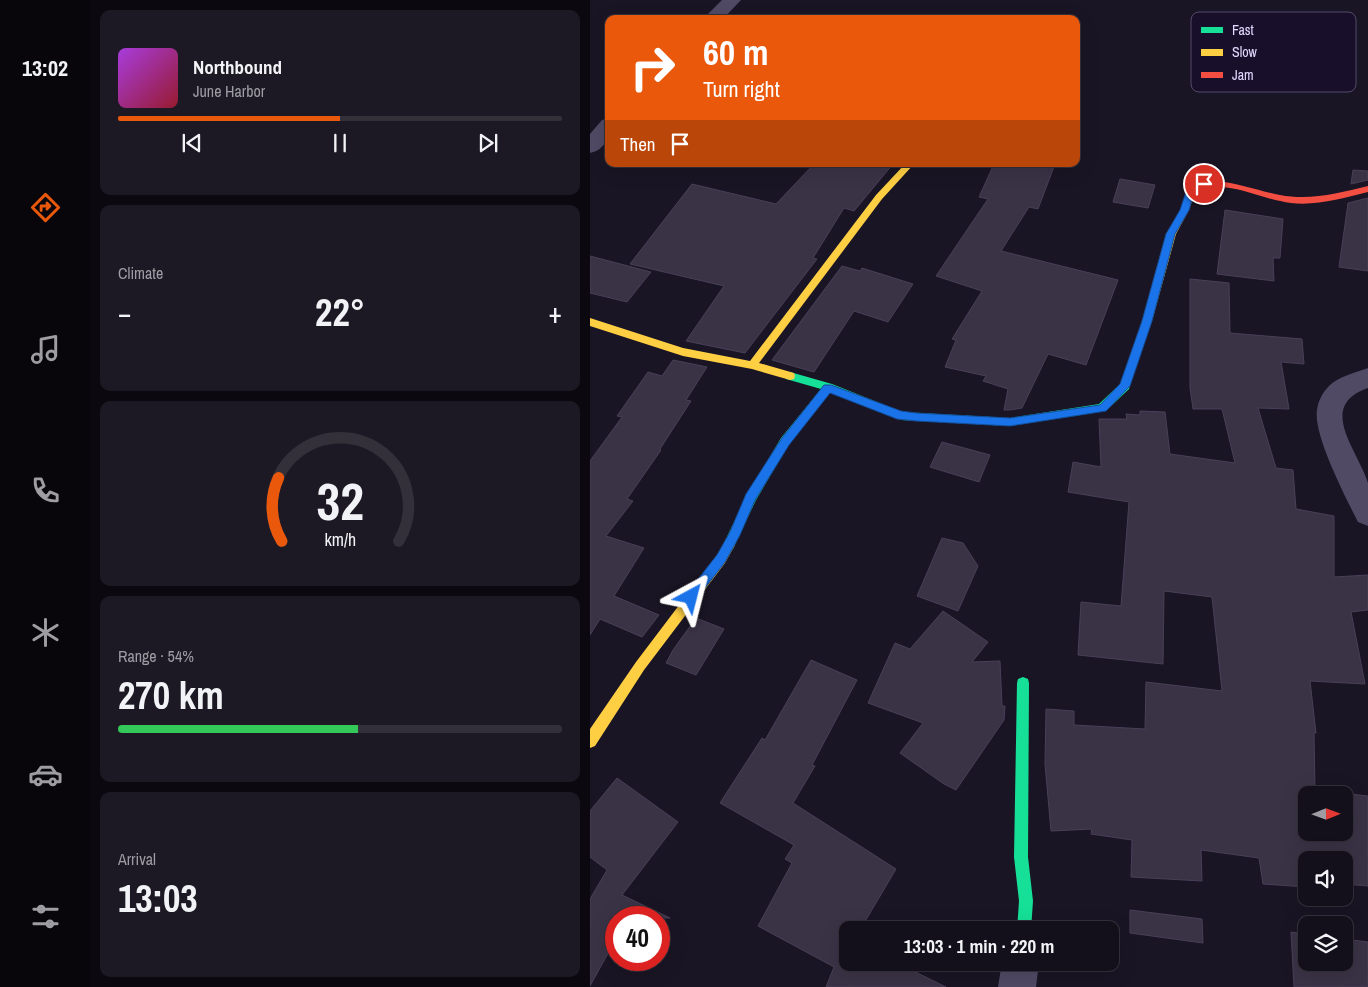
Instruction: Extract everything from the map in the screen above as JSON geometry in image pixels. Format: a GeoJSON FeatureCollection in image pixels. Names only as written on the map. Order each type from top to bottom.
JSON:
{"type":"FeatureCollection","features":[{"type":"Feature","properties":{"kind":"street"},"geometry":{"type":"LineString","coordinates":[[716,15],[732,0]]}},
{"type":"Feature","properties":{"kind":"street"},"geometry":{"type":"LineString","coordinates":[[590,146],[605,129]]}},
{"type":"Feature","properties":{"kind":"street"},"geometry":{"type":"LineString","coordinates":[[752,365],[879,197],[907,167]]}},
{"type":"Feature","properties":{"kind":"street"},"geometry":{"type":"LineString","coordinates":[[590,322],[683,352],[752,365],[828,388],[901,416],[1010,422],[1102,408],[1125,386],[1147,321],[1171,234],[1185,210],[1190,192],[1204,184],[1224,185],[1290,200],[1316,201],[1368,189]]}},
{"type":"Feature","properties":{"kind":"street"},"geometry":{"type":"LineString","coordinates":[[1368,378],[1345,386],[1332,400],[1328,417],[1333,436],[1368,514]]}},
{"type":"Feature","properties":{"kind":"street"},"geometry":{"type":"LineString","coordinates":[[590,741],[640,666],[721,559],[750,498],[780,450],[828,388]]}},
{"type":"Feature","properties":{"kind":"street"},"geometry":{"type":"LineString","coordinates":[[1023,683],[1021,857],[1026,902],[1025,921]]}},
{"type":"Feature","properties":{"kind":"street"},"geometry":{"type":"LineString","coordinates":[[1017,987],[1020,971]]}},
{"type":"Feature","properties":{"kind":"building"},"geometry":{"type":"Polygon","coordinates":[[[811,167],[891,167],[854,211],[844,208],[813,258],[817,259],[745,353],[686,341],[724,286],[630,264],[692,184],[776,204],[811,167]]]}},
{"type":"Feature","properties":{"kind":"building"},"geometry":{"type":"Polygon","coordinates":[[[993,167],[1054,167],[1038,209],[1029,207],[1001,251],[1118,280],[1086,365],[1048,354],[1022,408],[1004,410],[1008,389],[983,381],[986,376],[945,367],[956,340],[952,339],[982,291],[936,276],[988,199],[979,197],[993,167]]]}},
{"type":"Feature","properties":{"kind":"building"},"geometry":{"type":"Polygon","coordinates":[[[1353,170],[1368,171],[1368,180],[1351,184],[1353,170]]]}},
{"type":"Feature","properties":{"kind":"building"},"geometry":{"type":"Polygon","coordinates":[[[1120,179],[1155,185],[1148,208],[1113,202],[1120,179]]]}},
{"type":"Feature","properties":{"kind":"building"},"geometry":{"type":"Polygon","coordinates":[[[1368,198],[1368,271],[1339,267],[1348,203],[1368,198]]]}},
{"type":"Feature","properties":{"kind":"building"},"geometry":{"type":"Polygon","coordinates":[[[1225,210],[1283,219],[1280,258],[1273,258],[1274,281],[1217,274],[1225,210]]]}},
{"type":"Feature","properties":{"kind":"building"},"geometry":{"type":"Polygon","coordinates":[[[590,256],[651,272],[627,302],[590,293],[590,256]]]}},
{"type":"Feature","properties":{"kind":"building"},"geometry":{"type":"Polygon","coordinates":[[[842,266],[860,271],[862,268],[913,284],[888,322],[854,311],[814,372],[772,360],[842,266]]]}},
{"type":"Feature","properties":{"kind":"building"},"geometry":{"type":"Polygon","coordinates":[[[1190,279],[1229,283],[1230,333],[1302,339],[1304,364],[1281,362],[1289,409],[1258,408],[1276,468],[1293,470],[1296,509],[1334,516],[1334,577],[1368,575],[1368,610],[1351,612],[1365,684],[1310,681],[1316,733],[1314,733],[1315,786],[1298,786],[1298,841],[1353,841],[1353,794],[1368,796],[1368,886],[1353,885],[1353,851],[1298,851],[1298,886],[1263,884],[1259,858],[1201,850],[1202,881],[1131,877],[1132,840],[1091,834],[1092,829],[1051,831],[1045,764],[1046,709],[1074,711],[1074,725],[1145,729],[1146,682],[1222,691],[1212,597],[1164,591],[1163,664],[1078,655],[1081,602],[1121,606],[1129,502],[1068,492],[1073,462],[1101,467],[1099,419],[1127,419],[1126,414],[1140,415],[1140,411],[1165,412],[1170,454],[1235,463],[1222,409],[1193,409],[1190,388],[1190,279]]]}},
{"type":"Feature","properties":{"kind":"building"},"geometry":{"type":"Polygon","coordinates":[[[673,360],[707,367],[686,400],[691,401],[661,450],[627,499],[633,501],[606,536],[644,548],[614,596],[659,615],[642,637],[600,619],[590,635],[590,461],[622,417],[617,416],[648,372],[662,376],[673,360]]]}},
{"type":"Feature","properties":{"kind":"building"},"geometry":{"type":"Polygon","coordinates":[[[942,442],[990,455],[979,482],[930,467],[942,442]]]}},
{"type":"Feature","properties":{"kind":"building"},"geometry":{"type":"Polygon","coordinates":[[[942,538],[963,543],[978,566],[958,611],[917,596],[942,538]]]}},
{"type":"Feature","properties":{"kind":"building"},"geometry":{"type":"Polygon","coordinates":[[[943,611],[988,642],[972,662],[1000,661],[1002,706],[1005,706],[1004,720],[956,790],[944,784],[900,753],[923,723],[868,703],[895,643],[910,649],[943,611]]]}},
{"type":"Feature","properties":{"kind":"building"},"geometry":{"type":"Polygon","coordinates":[[[696,618],[724,629],[696,675],[666,663],[696,618]]]}},
{"type":"Feature","properties":{"kind":"building"},"geometry":{"type":"Polygon","coordinates":[[[811,660],[857,680],[812,765],[815,766],[793,803],[896,869],[865,921],[839,921],[839,971],[913,971],[946,987],[826,987],[834,967],[758,926],[792,863],[785,859],[794,845],[720,803],[762,738],[765,740],[811,660]]]}},
{"type":"Feature","properties":{"kind":"building"},"geometry":{"type":"Polygon","coordinates":[[[617,778],[678,822],[622,895],[645,906],[605,906],[605,959],[590,986],[590,899],[607,870],[590,857],[590,811],[617,778]]]}},
{"type":"Feature","properties":{"kind":"building"},"geometry":{"type":"Polygon","coordinates":[[[1130,910],[1202,919],[1203,943],[1130,933],[1130,910]]]}},
{"type":"Feature","properties":{"kind":"building"},"geometry":{"type":"Polygon","coordinates":[[[1291,932],[1298,933],[1298,971],[1353,971],[1353,940],[1368,942],[1368,987],[1294,987],[1291,932]]]}},
{"type":"Feature","properties":{"kind":"traffic: fast"},"geometry":{"type":"LineString","coordinates":[[790,376],[828,387],[901,416],[1010,422],[1102,408],[1125,386],[1126,382]]}},
{"type":"Feature","properties":{"kind":"traffic: fast"},"geometry":{"type":"LineString","coordinates":[[729,545],[751,498],[785,441],[828,387]]}},
{"type":"Feature","properties":{"kind":"traffic: fast"},"geometry":{"type":"LineString","coordinates":[[1023,683],[1021,857],[1026,901],[1025,921]]}},
{"type":"Feature","properties":{"kind":"traffic: slow"},"geometry":{"type":"LineString","coordinates":[[752,365],[879,197],[907,167]]}},
{"type":"Feature","properties":{"kind":"traffic: slow"},"geometry":{"type":"LineString","coordinates":[[1126,382],[1147,321],[1171,234],[1185,210],[1192,190]]}},
{"type":"Feature","properties":{"kind":"traffic: slow"},"geometry":{"type":"LineString","coordinates":[[590,322],[683,352],[752,365],[790,376]]}},
{"type":"Feature","properties":{"kind":"traffic: slow"},"geometry":{"type":"LineString","coordinates":[[590,741],[640,666],[721,559],[729,545]]}},
{"type":"Feature","properties":{"kind":"traffic: jam"},"geometry":{"type":"LineString","coordinates":[[1192,190],[1204,185],[1229,185],[1280,198],[1312,200],[1330,198],[1368,189]]}},
{"type":"Feature","properties":{"kind":"route"},"geometry":{"type":"LineString","coordinates":[[691,597],[721,559],[750,498],[785,442],[828,388],[901,416],[1010,422],[1102,408],[1125,386],[1147,321],[1171,234],[1185,210],[1190,192],[1204,184]]}}]}
